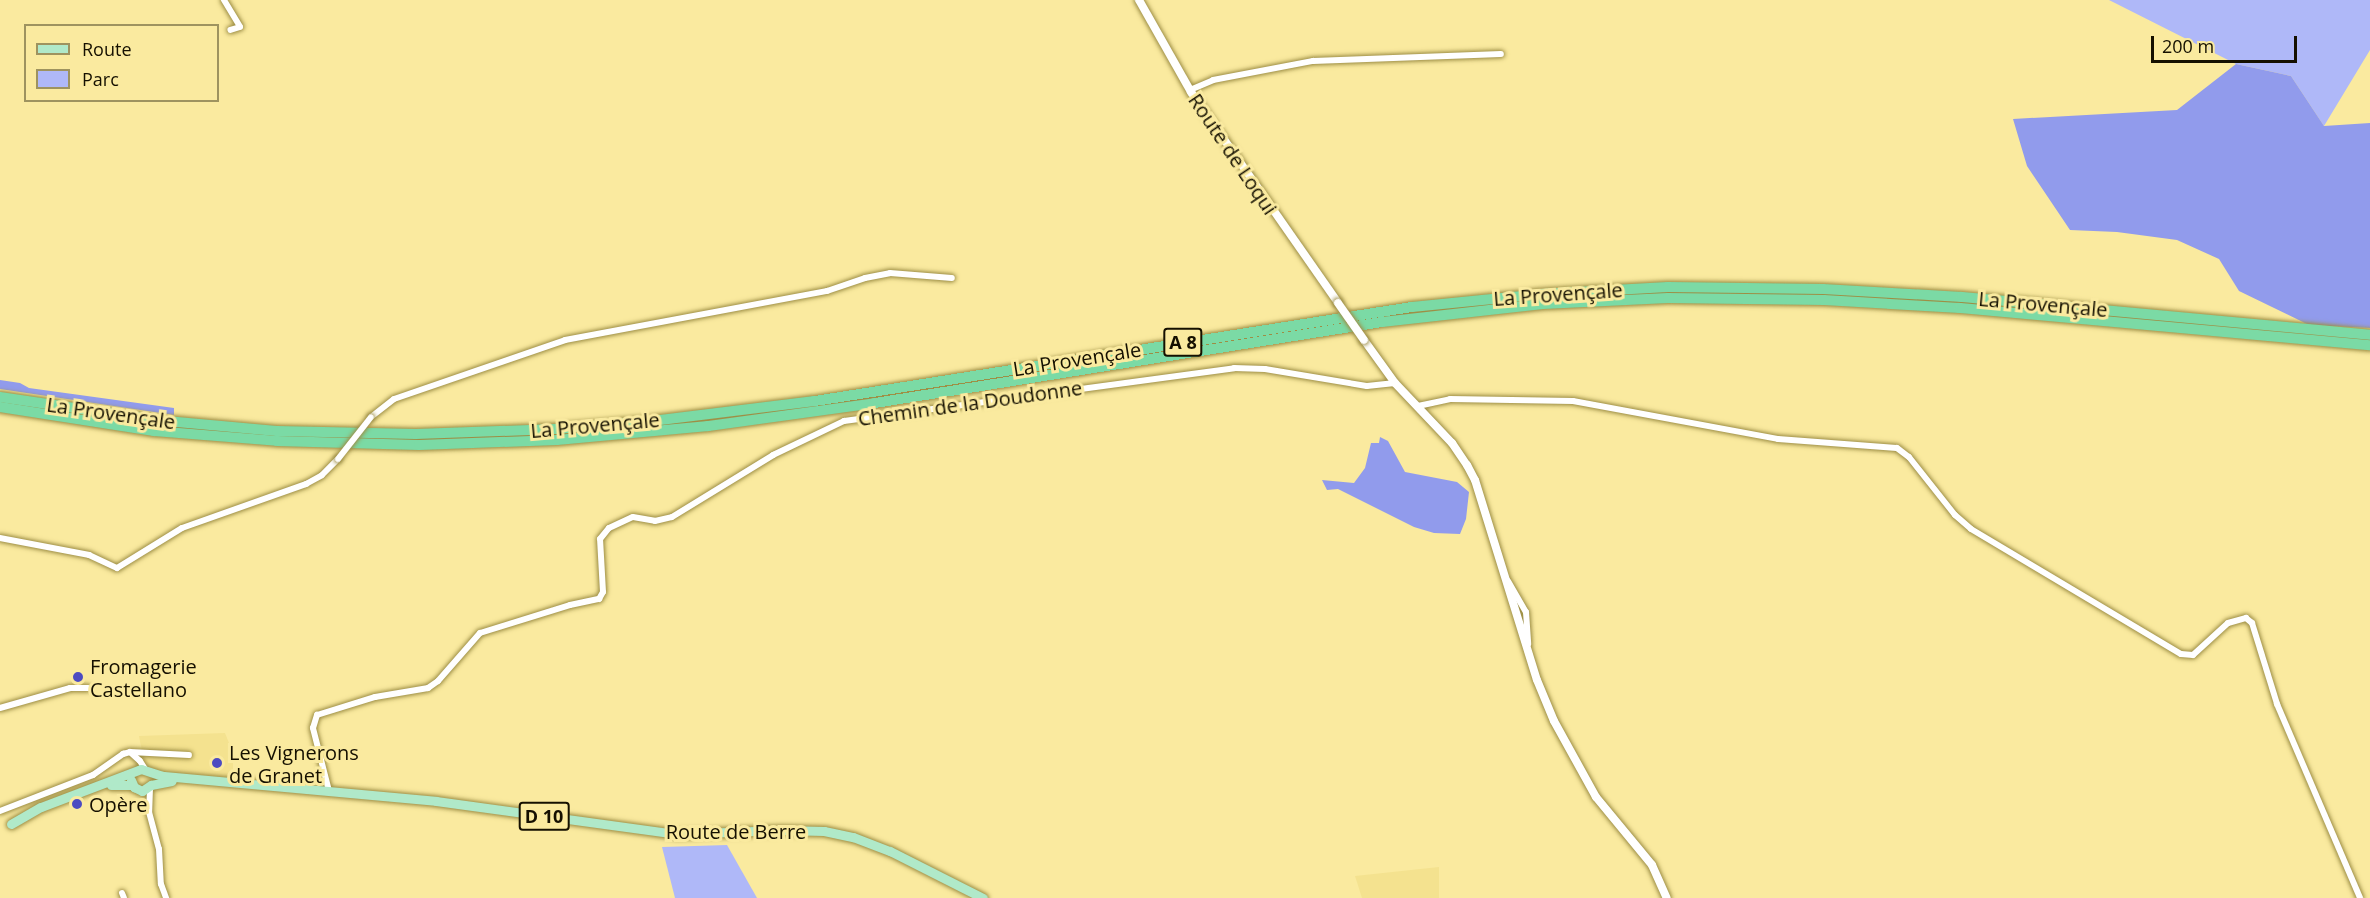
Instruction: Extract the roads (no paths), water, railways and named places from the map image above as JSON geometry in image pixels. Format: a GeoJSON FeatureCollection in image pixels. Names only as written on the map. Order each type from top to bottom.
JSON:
{"type":"FeatureCollection","features":[{"type":"Feature","properties":{"kind":"highway","name":"La Provençale"},"geometry":{"type":"LineString","coordinates":[[0,396],[155,420],[277,431],[416,434],[556,429],[652,421],[815,401],[1380,311],[1542,294],[1668,287],[1895,292],[2370,335]]}},
{"type":"Feature","properties":{"kind":"highway","name":"La Provençale"},"geometry":{"type":"LineString","coordinates":[[0,407],[154,431],[287,442],[419,445],[557,440],[708,426],[852,406],[1382,322],[1543,304],[1668,298],[1757,298],[1893,303],[2370,345]]}},
{"type":"Feature","properties":{"kind":"main road","name":"Route de Berre"},"geometry":{"type":"LineString","coordinates":[[11,824],[41,807],[100,783],[141,771],[189,779],[436,801],[676,834],[782,830],[824,831],[853,837],[890,851],[983,898]]}},
{"type":"Feature","properties":{"kind":"main road"},"geometry":{"type":"LineString","coordinates":[[141,771],[150,786]]}},
{"type":"Feature","properties":{"kind":"main road"},"geometry":{"type":"LineString","coordinates":[[136,788],[141,771]]}},
{"type":"Feature","properties":{"kind":"main road","name":"Route de Berre"},"geometry":{"type":"LineString","coordinates":[[0,829],[107,786],[136,788],[189,779]]}},
{"type":"Feature","properties":{"kind":"street"},"geometry":{"type":"LineString","coordinates":[[224,0],[240,27],[230,30]]}},
{"type":"Feature","properties":{"kind":"street","name":"Route de Loqui"},"geometry":{"type":"LineString","coordinates":[[1138,0],[1190,90],[1364,340],[1395,383],[1452,443],[1467,465],[1475,480],[1527,651],[1554,721],[1584,777],[1604,807],[1652,865],[1666,898]]}},
{"type":"Feature","properties":{"kind":"street"},"geometry":{"type":"LineString","coordinates":[[1190,90],[1213,80],[1313,61],[1501,54]]}},
{"type":"Feature","properties":{"kind":"street"},"geometry":{"type":"LineString","coordinates":[[0,538],[89,555],[117,568],[182,528],[306,484],[322,475],[338,459],[371,417],[394,399],[565,340],[826,291],[865,278],[890,273],[952,278]]}},
{"type":"Feature","properties":{"kind":"street","name":"Chemin de la Doudonne"},"geometry":{"type":"LineString","coordinates":[[329,791],[313,728],[317,715],[375,697],[428,688],[438,681],[480,633],[570,605],[598,599],[603,592],[600,539],[609,528],[633,517],[655,521],[672,517],[755,464],[834,425],[861,417],[1234,368],[1265,369],[1366,386],[1395,383]]}},
{"type":"Feature","properties":{"kind":"street"},"geometry":{"type":"LineString","coordinates":[[1418,406],[1450,399],[1573,401],[1778,439],[1897,448],[1909,458],[1955,515],[1971,529],[2181,654],[2193,655],[2228,623],[2246,618],[2252,623],[2277,704],[2360,898]]}},
{"type":"Feature","properties":{"kind":"street"},"geometry":{"type":"LineString","coordinates":[[0,708],[70,688],[88,688]]}},
{"type":"Feature","properties":{"kind":"street"},"geometry":{"type":"LineString","coordinates":[[132,754],[141,771]]}},
{"type":"Feature","properties":{"kind":"street"},"geometry":{"type":"LineString","coordinates":[[0,811],[93,775],[132,754],[189,755]]}},
{"type":"Feature","properties":{"kind":"street"},"geometry":{"type":"LineString","coordinates":[[150,786],[149,808],[166,898]]}},
{"type":"Feature","properties":{"kind":"street"},"geometry":{"type":"LineString","coordinates":[[136,788],[149,808]]}},
{"type":"Feature","properties":{"kind":"place","name":"Fromagerie Castellano"},"geometry":{"type":"Point","coordinates":[78,677]}},
{"type":"Feature","properties":{"kind":"place","name":"Les Vignerons de Granet"},"geometry":{"type":"Point","coordinates":[217,763]}},
{"type":"Feature","properties":{"kind":"place","name":"Opère"},"geometry":{"type":"Point","coordinates":[77,804]}}]}
